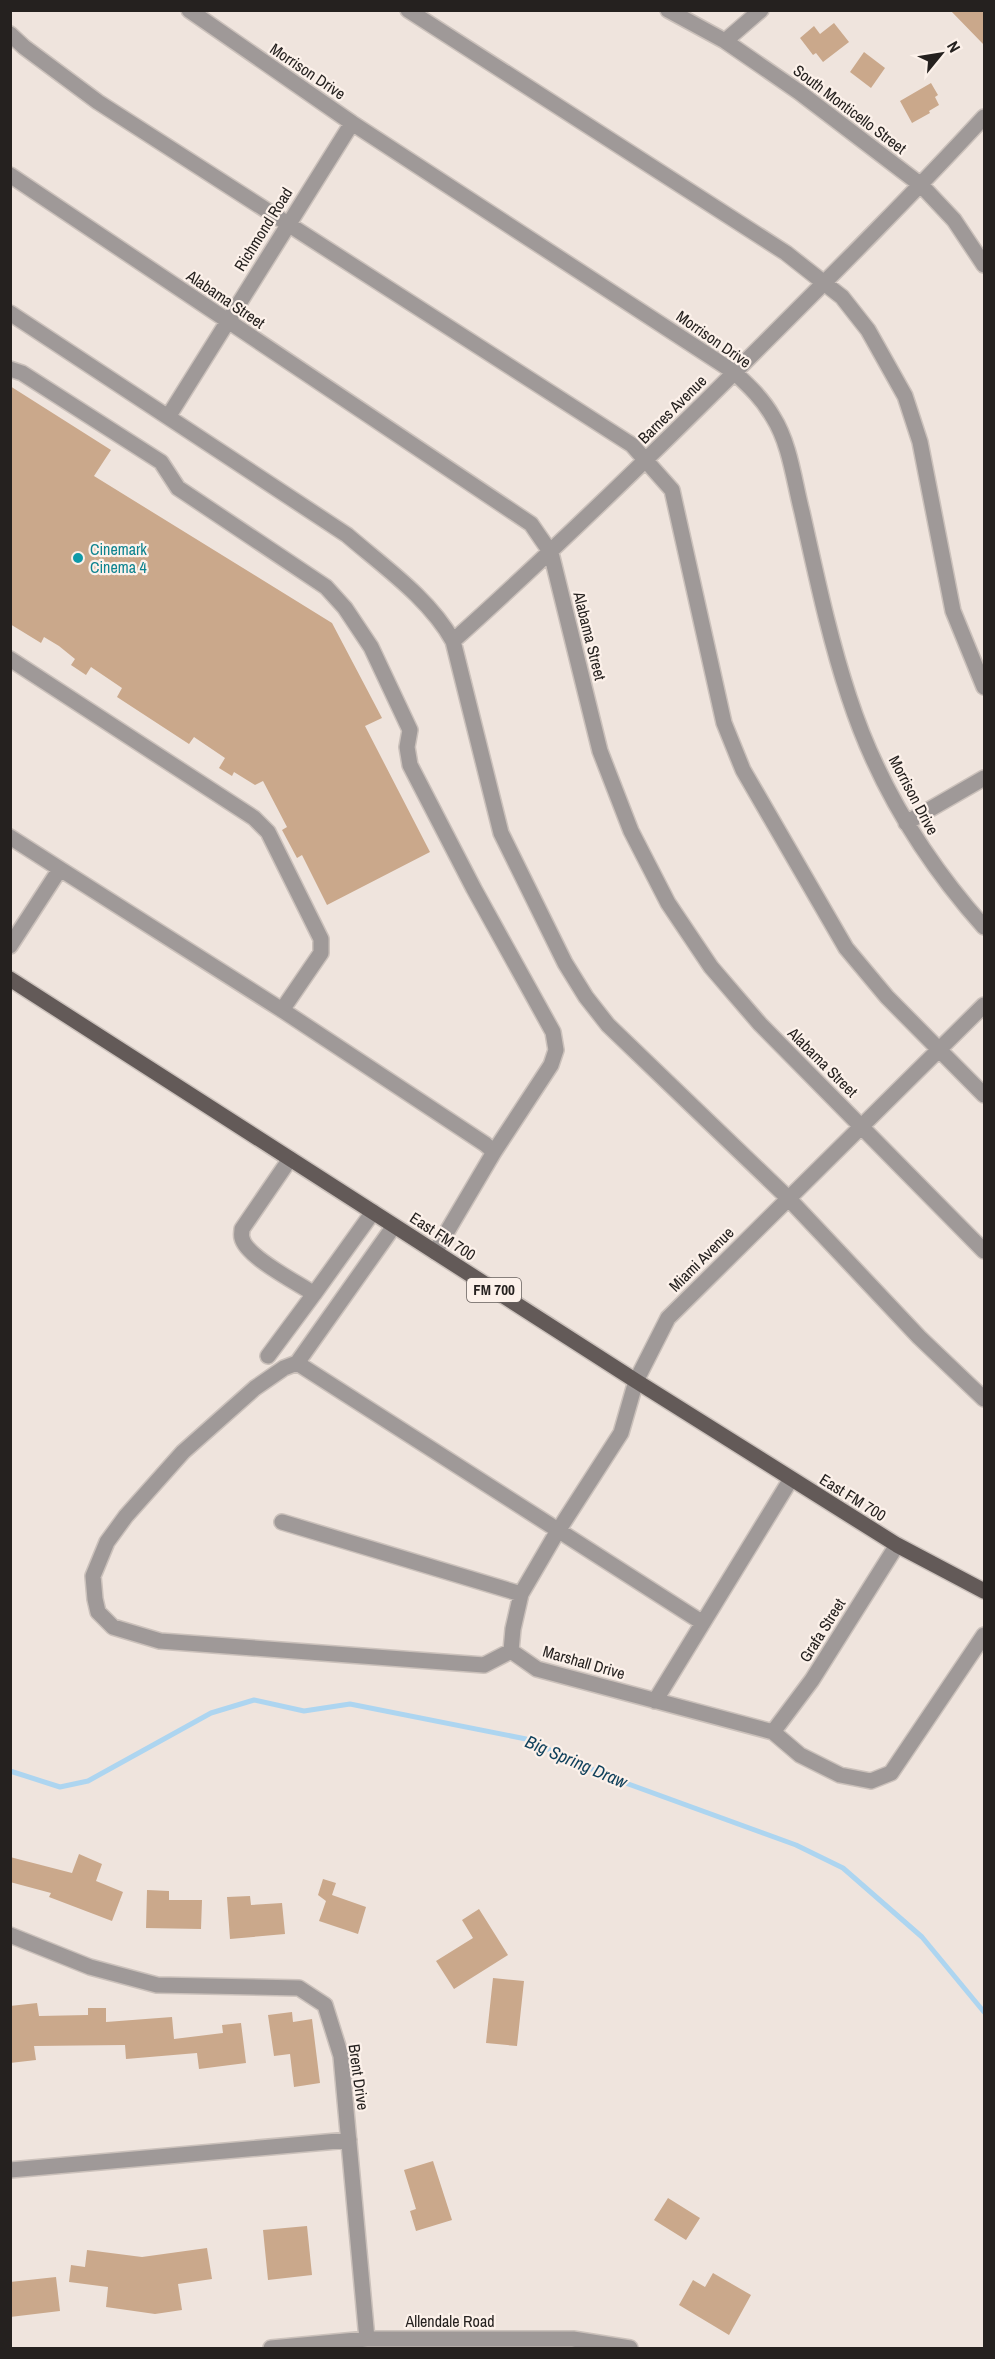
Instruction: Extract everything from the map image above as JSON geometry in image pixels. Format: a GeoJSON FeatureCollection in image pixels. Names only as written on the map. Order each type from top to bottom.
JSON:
{"type":"FeatureCollection","features":[{"type":"Feature","properties":{"kind":"main road","name":"East FM 700"},"geometry":{"type":"LineString","coordinates":[[10,979],[791,1479],[897,1545],[984,1591]]}},
{"type":"Feature","properties":{"kind":"street","name":"Morrison Drive"},"geometry":{"type":"LineString","coordinates":[[189,10],[352,123],[734,372],[759,396],[787,448],[829,628],[849,699],[870,750],[906,824],[936,869],[984,927]]}},
{"type":"Feature","properties":{"kind":"street"},"geometry":{"type":"LineString","coordinates":[[408,10],[786,253],[842,297],[868,330],[905,396],[920,442],[953,611],[984,687]]}},
{"type":"Feature","properties":{"kind":"street","name":"South Monticello Street"},"geometry":{"type":"LineString","coordinates":[[668,10],[725,41],[799,92],[921,185],[954,220],[984,264]]}},
{"type":"Feature","properties":{"kind":"street"},"geometry":{"type":"LineString","coordinates":[[725,41],[761,10]]}},
{"type":"Feature","properties":{"kind":"street"},"geometry":{"type":"LineString","coordinates":[[10,34],[98,102],[632,445],[672,490],[724,723],[743,770],[846,948],[887,997],[984,1095]]}},
{"type":"Feature","properties":{"kind":"street","name":"Barnes Avenue"},"geometry":{"type":"LineString","coordinates":[[453,641],[550,553],[645,460],[921,185],[984,117]]}},
{"type":"Feature","properties":{"kind":"street","name":"Richmond Road"},"geometry":{"type":"LineString","coordinates":[[168,417],[352,123]]}},
{"type":"Feature","properties":{"kind":"street","name":"Alabama Street"},"geometry":{"type":"LineString","coordinates":[[10,176],[531,524],[550,553],[600,751],[631,831],[668,903],[711,967],[760,1024],[984,1251]]}},
{"type":"Feature","properties":{"kind":"street"},"geometry":{"type":"LineString","coordinates":[[10,313],[347,535],[389,570],[441,621],[453,641],[501,833],[575,980],[608,1025],[788,1198],[919,1336],[984,1399]]}},
{"type":"Feature","properties":{"kind":"street"},"geometry":{"type":"LineString","coordinates":[[10,369],[22,373],[161,462],[178,488],[326,587],[345,608],[371,647],[410,730],[407,747],[410,765],[474,889],[553,1032],[556,1050],[551,1065],[494,1152],[435,1252]]}},
{"type":"Feature","properties":{"kind":"street"},"geometry":{"type":"LineString","coordinates":[[10,659],[254,818],[268,832],[321,939],[321,953],[282,1010]]}},
{"type":"Feature","properties":{"kind":"street"},"geometry":{"type":"LineString","coordinates":[[906,824],[984,778]]}},
{"type":"Feature","properties":{"kind":"street"},"geometry":{"type":"LineString","coordinates":[[10,837],[282,1010],[494,1152]]}},
{"type":"Feature","properties":{"kind":"street"},"geometry":{"type":"LineString","coordinates":[[10,946],[60,869]]}},
{"type":"Feature","properties":{"kind":"street","name":"Miami Avenue"},"geometry":{"type":"LineString","coordinates":[[521,1594],[621,1433],[636,1381],[668,1318],[984,1005]]}},
{"type":"Feature","properties":{"kind":"street"},"geometry":{"type":"LineString","coordinates":[[291,1159],[242,1229],[242,1238],[246,1246],[257,1257],[314,1294]]}},
{"type":"Feature","properties":{"kind":"street"},"geometry":{"type":"LineString","coordinates":[[268,1356],[373,1212]]}},
{"type":"Feature","properties":{"kind":"street"},"geometry":{"type":"LineString","coordinates":[[282,1522],[521,1594],[513,1629],[511,1651],[484,1665],[160,1641],[113,1627],[98,1612],[93,1576],[106,1542],[183,1452],[255,1388],[284,1368],[297,1363],[394,1226]]}},
{"type":"Feature","properties":{"kind":"street"},"geometry":{"type":"LineString","coordinates":[[297,1363],[703,1623]]}},
{"type":"Feature","properties":{"kind":"street"},"geometry":{"type":"LineString","coordinates":[[656,1701],[791,1479]]}},
{"type":"Feature","properties":{"kind":"street","name":"Grafa Street"},"geometry":{"type":"LineString","coordinates":[[773,1732],[812,1680],[897,1545]]}},
{"type":"Feature","properties":{"kind":"street"},"geometry":{"type":"LineString","coordinates":[[773,1732],[800,1755],[840,1775],[872,1781],[891,1773],[984,1635]]}},
{"type":"Feature","properties":{"kind":"street","name":"Marshall Drive"},"geometry":{"type":"LineString","coordinates":[[511,1651],[537,1669],[773,1732]]}},
{"type":"Feature","properties":{"kind":"street","name":"Brent Drive"},"geometry":{"type":"LineString","coordinates":[[10,1935],[90,1967],[157,1985],[299,1988],[325,2005],[341,2056],[367,2339]]}},
{"type":"Feature","properties":{"kind":"street"},"geometry":{"type":"LineString","coordinates":[[10,2170],[349,2140]]}},
{"type":"Feature","properties":{"kind":"street","name":"Allendale Road"},"geometry":{"type":"LineString","coordinates":[[270,2349],[367,2339],[573,2339],[630,2349]]}},
{"type":"Feature","properties":{"kind":"building"},"geometry":{"type":"Polygon","coordinates":[[[950,10],[984,10],[984,45],[950,10]]]}},
{"type":"Feature","properties":{"kind":"building"},"geometry":{"type":"Polygon","coordinates":[[[834,23],[849,42],[823,62],[816,53],[813,55],[800,38],[814,26],[820,34],[834,23]]]}},
{"type":"Feature","properties":{"kind":"building"},"geometry":{"type":"Polygon","coordinates":[[[864,52],[885,68],[871,88],[850,72],[864,52]]]}},
{"type":"Feature","properties":{"kind":"building"},"geometry":{"type":"Polygon","coordinates":[[[931,83],[938,95],[935,97],[939,105],[912,123],[900,101],[931,83]]]}},
{"type":"Feature","properties":{"kind":"building"},"geometry":{"type":"Polygon","coordinates":[[[10,386],[111,450],[94,476],[332,623],[382,718],[365,726],[430,852],[327,905],[302,855],[297,858],[282,830],[287,827],[263,781],[255,785],[234,772],[232,776],[219,768],[225,758],[194,737],[189,744],[117,697],[122,688],[91,667],[86,675],[71,665],[75,659],[59,646],[44,637],[41,643],[10,624],[10,386]]]}},
{"type":"Feature","properties":{"kind":"building"},"geometry":{"type":"Polygon","coordinates":[[[79,1854],[102,1864],[96,1881],[123,1892],[112,1921],[49,1897],[51,1893],[10,1882],[10,1857],[72,1873],[79,1854]]]}},
{"type":"Feature","properties":{"kind":"building"},"geometry":{"type":"Polygon","coordinates":[[[323,1879],[336,1883],[332,1895],[366,1907],[358,1934],[319,1921],[326,1901],[318,1895],[323,1879]]]}},
{"type":"Feature","properties":{"kind":"building"},"geometry":{"type":"Polygon","coordinates":[[[147,1890],[169,1891],[169,1900],[202,1900],[201,1929],[146,1928],[147,1890]]]}},
{"type":"Feature","properties":{"kind":"building"},"geometry":{"type":"Polygon","coordinates":[[[250,1896],[251,1905],[282,1903],[285,1934],[230,1939],[227,1897],[250,1896]]]}},
{"type":"Feature","properties":{"kind":"building"},"geometry":{"type":"Polygon","coordinates":[[[479,1909],[508,1955],[454,1989],[436,1961],[473,1938],[462,1920],[479,1909]]]}},
{"type":"Feature","properties":{"kind":"building"},"geometry":{"type":"Polygon","coordinates":[[[493,1978],[524,1981],[517,2046],[486,2043],[493,1978]]]}},
{"type":"Feature","properties":{"kind":"building"},"geometry":{"type":"Polygon","coordinates":[[[37,2003],[39,2016],[88,2015],[88,2008],[106,2008],[106,2022],[172,2017],[174,2039],[223,2033],[222,2025],[241,2023],[246,2063],[199,2069],[197,2053],[126,2059],[125,2045],[34,2046],[36,2060],[10,2063],[10,2006],[37,2003]]]}},
{"type":"Feature","properties":{"kind":"building"},"geometry":{"type":"Polygon","coordinates":[[[292,2012],[293,2022],[312,2019],[320,2083],[294,2087],[290,2054],[274,2056],[268,2015],[292,2012]]]}},
{"type":"Feature","properties":{"kind":"building"},"geometry":{"type":"Polygon","coordinates":[[[433,2161],[452,2220],[416,2231],[410,2211],[416,2209],[404,2170],[433,2161]]]}},
{"type":"Feature","properties":{"kind":"building"},"geometry":{"type":"Polygon","coordinates":[[[668,2198],[700,2218],[686,2240],[654,2220],[668,2198]]]}},
{"type":"Feature","properties":{"kind":"building"},"geometry":{"type":"Polygon","coordinates":[[[307,2226],[312,2275],[268,2280],[263,2230],[307,2226]]]}},
{"type":"Feature","properties":{"kind":"building"},"geometry":{"type":"Polygon","coordinates":[[[207,2248],[212,2279],[178,2284],[182,2310],[155,2314],[106,2307],[108,2287],[69,2282],[71,2265],[85,2267],[87,2250],[142,2257],[207,2248]]]}},
{"type":"Feature","properties":{"kind":"building"},"geometry":{"type":"Polygon","coordinates":[[[713,2273],[751,2295],[729,2335],[679,2305],[693,2280],[705,2287],[713,2273]]]}},
{"type":"Feature","properties":{"kind":"building"},"geometry":{"type":"Polygon","coordinates":[[[56,2277],[60,2311],[10,2317],[10,2282],[56,2277]]]}},
{"type":"Feature","properties":{"kind":"waterway","name":"Big Spring Draw"},"geometry":{"type":"LineString","coordinates":[[10,1771],[60,1787],[88,1781],[211,1713],[254,1700],[304,1711],[350,1704],[526,1739],[609,1777],[796,1845],[843,1868],[922,1937],[984,2012]]}},
{"type":"Feature","properties":{"kind":"place","name":"Cinemark Cinema 4"},"geometry":{"type":"Point","coordinates":[78,558]}}]}
